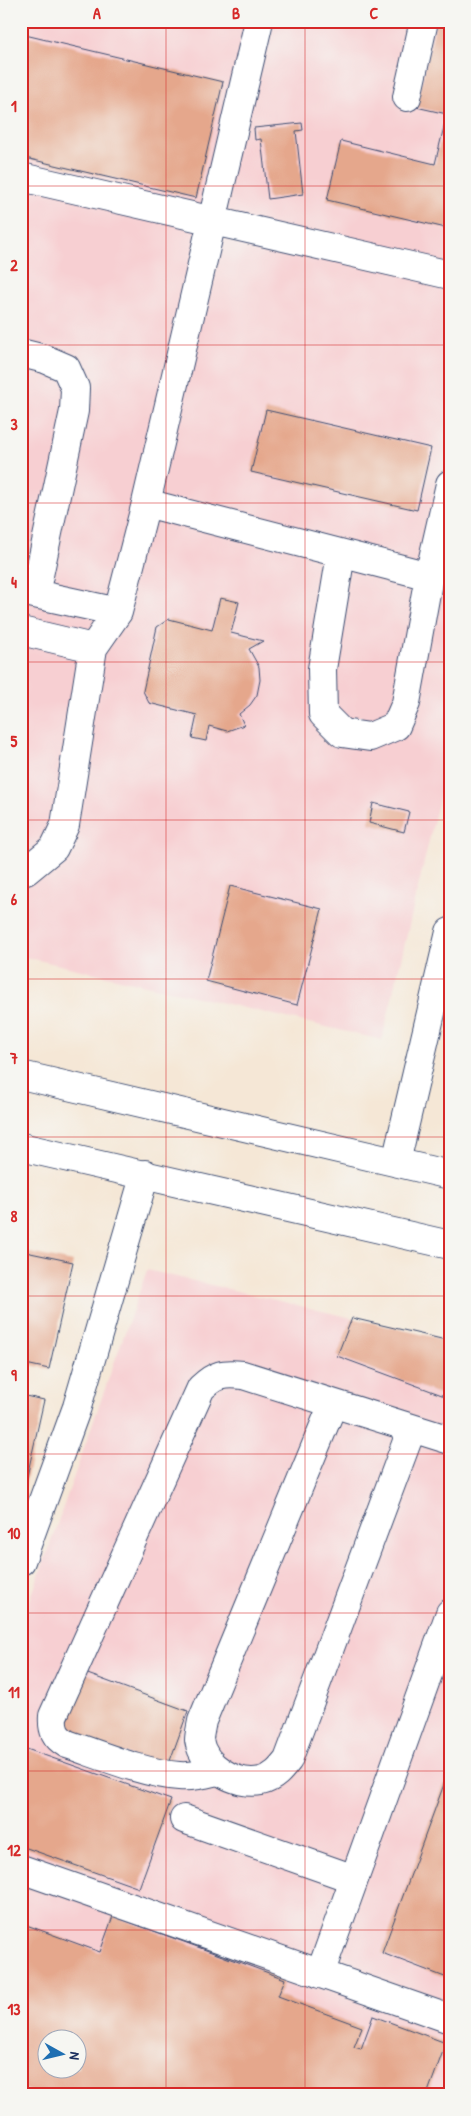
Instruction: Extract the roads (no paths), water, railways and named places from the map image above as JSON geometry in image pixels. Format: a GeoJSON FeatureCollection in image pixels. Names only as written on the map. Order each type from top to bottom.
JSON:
{"type":"FeatureCollection","features":[{"type":"Feature","properties":{"kind":"main road"},"geometry":{"type":"LineString","coordinates":[[21,872],[26,871],[54,848],[65,824],[93,648],[118,612],[146,504],[259,21]]}},
{"type":"Feature","properties":{"kind":"main road"},"geometry":{"type":"LineString","coordinates":[[407,97],[424,21]]}},
{"type":"Feature","properties":{"kind":"main road"},"geometry":{"type":"LineString","coordinates":[[21,177],[450,276]]}},
{"type":"Feature","properties":{"kind":"main road"},"geometry":{"type":"LineString","coordinates":[[21,353],[45,359],[66,368],[75,388],[74,411],[28,593],[118,612]]}},
{"type":"Feature","properties":{"kind":"main road"},"geometry":{"type":"LineString","coordinates":[[341,554],[322,670],[323,714],[342,733],[370,737],[396,726],[406,703],[429,576],[450,484]]}},
{"type":"Feature","properties":{"kind":"main road"},"geometry":{"type":"LineString","coordinates":[[146,504],[429,576]]}},
{"type":"Feature","properties":{"kind":"main road"},"geometry":{"type":"LineString","coordinates":[[21,632],[93,648]]}},
{"type":"Feature","properties":{"kind":"main road"},"geometry":{"type":"LineString","coordinates":[[396,1162],[450,932]]}},
{"type":"Feature","properties":{"kind":"main road"},"geometry":{"type":"LineString","coordinates":[[21,1075],[450,1175]]}},
{"type":"Feature","properties":{"kind":"main road"},"geometry":{"type":"LineString","coordinates":[[21,1147],[450,1244]]}},
{"type":"Feature","properties":{"kind":"main road"},"geometry":{"type":"LineString","coordinates":[[21,1561],[77,1407],[145,1174]]}},
{"type":"Feature","properties":{"kind":"main road"},"geometry":{"type":"LineString","coordinates":[[218,1771],[199,1776],[181,1777],[161,1774],[67,1744],[58,1738],[52,1728],[53,1716],[201,1388],[213,1377],[228,1373],[243,1375],[450,1440]]}},
{"type":"Feature","properties":{"kind":"main road"},"geometry":{"type":"LineString","coordinates":[[333,1404],[202,1721],[199,1740],[205,1758],[218,1771],[243,1780],[261,1781],[277,1774],[288,1760],[412,1428]]}},
{"type":"Feature","properties":{"kind":"main road"},"geometry":{"type":"LineString","coordinates":[[320,1974],[450,1613]]}},
{"type":"Feature","properties":{"kind":"main road"},"geometry":{"type":"LineString","coordinates":[[184,1819],[354,1879]]}},
{"type":"Feature","properties":{"kind":"main road"},"geometry":{"type":"LineString","coordinates":[[21,1869],[450,2019]]}}]}
